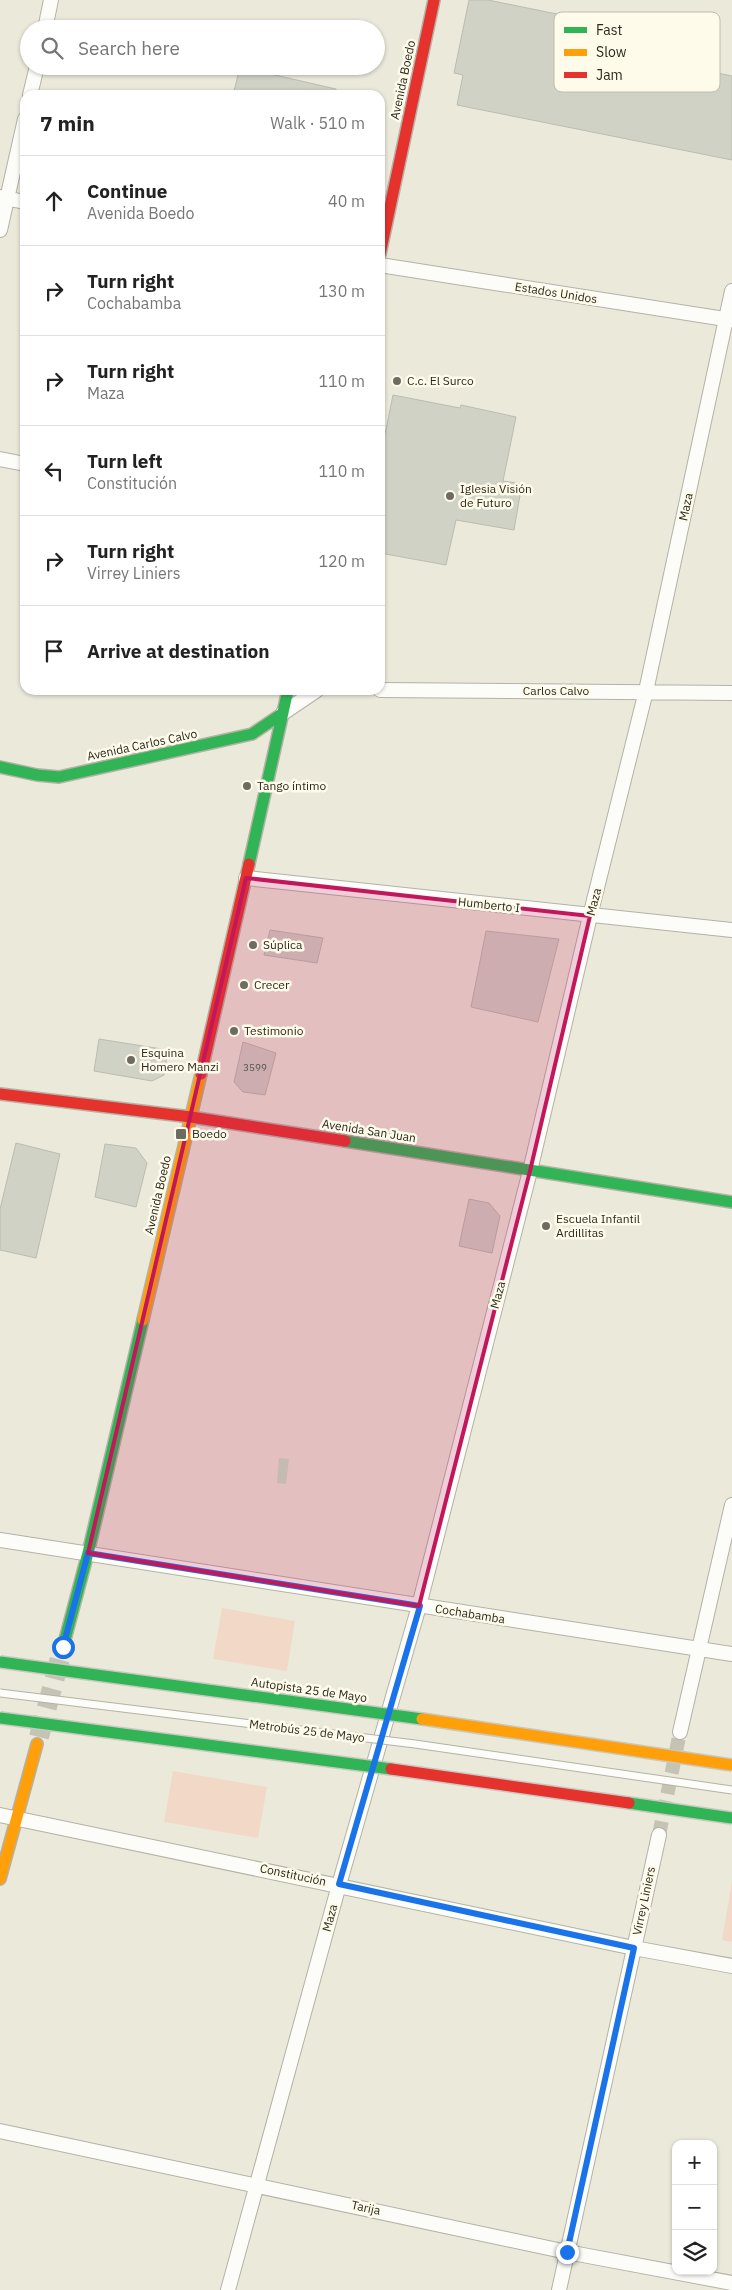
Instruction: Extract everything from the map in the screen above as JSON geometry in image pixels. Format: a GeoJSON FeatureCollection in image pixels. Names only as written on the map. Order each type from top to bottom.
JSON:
{"type":"FeatureCollection","features":[{"type":"Feature","properties":{"kind":"main road","name":"Avenida Boedo"},"geometry":{"type":"LineString","coordinates":[[385,230],[434,0]]}},
{"type":"Feature","properties":{"kind":"main road","name":"Avenida Boedo"},"geometry":{"type":"LineString","coordinates":[[63,1647],[88,1553],[191,1117],[287,695]]}},
{"type":"Feature","properties":{"kind":"main road","name":"Avenida Carlos Calvo"},"geometry":{"type":"LineString","coordinates":[[0,768],[37,776],[59,777],[252,734],[283,713]]}},
{"type":"Feature","properties":{"kind":"main road","name":"Avenida San Juan"},"geometry":{"type":"LineString","coordinates":[[0,1094],[191,1117],[732,1202]]}},
{"type":"Feature","properties":{"kind":"main road","name":"Autopista 25 de Mayo"},"geometry":{"type":"LineString","coordinates":[[0,1662],[468,1725],[732,1765]]}},
{"type":"Feature","properties":{"kind":"main road"},"geometry":{"type":"LineString","coordinates":[[0,1718],[444,1776],[732,1818]]}},
{"type":"Feature","properties":{"kind":"main road"},"geometry":{"type":"LineString","coordinates":[[0,1879],[37,1744]]}},
{"type":"Feature","properties":{"kind":"street"},"geometry":{"type":"LineString","coordinates":[[47,20],[51,0]]}},
{"type":"Feature","properties":{"kind":"street"},"geometry":{"type":"LineString","coordinates":[[31,90],[35,75]]}},
{"type":"Feature","properties":{"kind":"street"},"geometry":{"type":"LineString","coordinates":[[0,230],[4,198],[20,138]]}},
{"type":"Feature","properties":{"kind":"street"},"geometry":{"type":"LineString","coordinates":[[4,198],[20,201]]}},
{"type":"Feature","properties":{"kind":"street","name":"Estados Unidos"},"geometry":{"type":"LineString","coordinates":[[385,266],[729,320]]}},
{"type":"Feature","properties":{"kind":"street","name":"Maza"},"geometry":{"type":"LineString","coordinates":[[228,2290],[339,1884],[420,1606],[530,1171],[590,916],[646,691],[729,320],[732,291]]}},
{"type":"Feature","properties":{"kind":"street"},"geometry":{"type":"LineString","coordinates":[[0,459],[20,463]]}},
{"type":"Feature","properties":{"kind":"street","name":"Carlos Calvo"},"geometry":{"type":"LineString","coordinates":[[385,690],[732,693]]}},
{"type":"Feature","properties":{"kind":"street"},"geometry":{"type":"LineString","coordinates":[[283,713],[310,695]]}},
{"type":"Feature","properties":{"kind":"street","name":"Humberto I"},"geometry":{"type":"LineString","coordinates":[[246,878],[732,930]]}},
{"type":"Feature","properties":{"kind":"street"},"geometry":{"type":"LineString","coordinates":[[680,1732],[732,1505]]}},
{"type":"Feature","properties":{"kind":"street","name":"Cochabamba"},"geometry":{"type":"LineString","coordinates":[[0,1540],[732,1654]]}},
{"type":"Feature","properties":{"kind":"street","name":"Constitución"},"geometry":{"type":"LineString","coordinates":[[0,1815],[339,1884],[634,1948],[732,1966]]}},
{"type":"Feature","properties":{"kind":"street","name":"Virrey Liniers"},"geometry":{"type":"LineString","coordinates":[[559,2290],[658,1835]]}},
{"type":"Feature","properties":{"kind":"street","name":"Tarija"},"geometry":{"type":"LineString","coordinates":[[0,2131],[256,2184],[567,2252],[732,2282]]}},
{"type":"Feature","properties":{"kind":"lane","name":"Metrobús 25 de Mayo"},"geometry":{"type":"LineString","coordinates":[[0,1693],[415,1744],[732,1790]]}},
{"type":"Feature","properties":{"kind":"highlighted area"},"geometry":{"type":"Polygon","coordinates":[[[246,878],[590,916],[530,1171],[419,1606],[88,1553],[246,878]]]}},
{"type":"Feature","properties":{"kind":"shaded area"},"geometry":{"type":"Polygon","coordinates":[[[279,1458],[289,1459],[286,1484],[277,1483],[279,1458]]]}},
{"type":"Feature","properties":{"kind":"shaded area"},"geometry":{"type":"Polygon","coordinates":[[[222,1608],[295,1621],[287,1671],[213,1659],[222,1608]]]}},
{"type":"Feature","properties":{"kind":"shaded area"},"geometry":{"type":"Polygon","coordinates":[[[173,1771],[267,1787],[258,1838],[164,1822],[173,1771]]]}},
{"type":"Feature","properties":{"kind":"shaded area"},"geometry":{"type":"Polygon","coordinates":[[[732,1881],[732,1942],[722,1940],[732,1881]]]}},
{"type":"Feature","properties":{"kind":"building"},"geometry":{"type":"Polygon","coordinates":[[[469,0],[488,0],[554,13],[554,92],[720,92],[720,74],[732,76],[732,160],[457,105],[463,75],[454,73],[469,0]]]}},
{"type":"Feature","properties":{"kind":"building"},"geometry":{"type":"Polygon","coordinates":[[[238,75],[275,75],[336,89],[336,90],[234,90],[238,75]]]}},
{"type":"Feature","properties":{"kind":"building"},"geometry":{"type":"Polygon","coordinates":[[[393,395],[460,408],[461,405],[516,417],[503,481],[522,484],[514,530],[456,520],[446,565],[385,554],[385,434],[393,395]]]}},
{"type":"Feature","properties":{"kind":"building"},"geometry":{"type":"Polygon","coordinates":[[[270,930],[323,938],[317,963],[264,955],[270,930]]]}},
{"type":"Feature","properties":{"kind":"building"},"geometry":{"type":"Polygon","coordinates":[[[486,931],[559,939],[538,1022],[471,1007],[486,931]]]}},
{"type":"Feature","properties":{"kind":"building","name":"Esquina Homero Manzi"},"geometry":{"type":"Polygon","coordinates":[[[99,1039],[168,1050],[164,1075],[152,1081],[94,1071],[99,1039]]]}},
{"type":"Feature","properties":{"kind":"building"},"geometry":{"type":"Polygon","coordinates":[[[243,1042],[276,1053],[265,1095],[243,1092],[234,1082],[243,1042]]]}},
{"type":"Feature","properties":{"kind":"building"},"geometry":{"type":"Polygon","coordinates":[[[16,1143],[60,1154],[36,1258],[0,1250],[0,1209],[16,1143]]]}},
{"type":"Feature","properties":{"kind":"building"},"geometry":{"type":"Polygon","coordinates":[[[105,1144],[136,1148],[147,1163],[136,1207],[95,1197],[105,1144]]]}},
{"type":"Feature","properties":{"kind":"building"},"geometry":{"type":"Polygon","coordinates":[[[469,1199],[489,1203],[500,1216],[492,1253],[459,1246],[469,1199]]]}},
{"type":"Feature","properties":{"kind":"tunnel"},"geometry":{"type":"LineString","coordinates":[[39,1737],[63,1647]]}},
{"type":"Feature","properties":{"kind":"tunnel"},"geometry":{"type":"LineString","coordinates":[[659,1835],[680,1732]]}},
{"type":"Feature","properties":{"kind":"traffic: fast"},"geometry":{"type":"LineString","coordinates":[[249,864],[287,695]]}},
{"type":"Feature","properties":{"kind":"traffic: fast"},"geometry":{"type":"LineString","coordinates":[[0,767],[37,775],[59,777],[252,734],[283,713]]}},
{"type":"Feature","properties":{"kind":"traffic: fast"},"geometry":{"type":"LineString","coordinates":[[345,1141],[732,1202]]}},
{"type":"Feature","properties":{"kind":"traffic: fast"},"geometry":{"type":"LineString","coordinates":[[63,1647],[88,1553],[143,1320]]}},
{"type":"Feature","properties":{"kind":"traffic: fast"},"geometry":{"type":"LineString","coordinates":[[0,1662],[422,1719]]}},
{"type":"Feature","properties":{"kind":"traffic: fast"},"geometry":{"type":"LineString","coordinates":[[0,1718],[391,1769]]}},
{"type":"Feature","properties":{"kind":"traffic: fast"},"geometry":{"type":"LineString","coordinates":[[629,1803],[732,1818]]}},
{"type":"Feature","properties":{"kind":"traffic: slow"},"geometry":{"type":"LineString","coordinates":[[143,1320],[201,1074]]}},
{"type":"Feature","properties":{"kind":"traffic: slow"},"geometry":{"type":"LineString","coordinates":[[422,1719],[732,1765]]}},
{"type":"Feature","properties":{"kind":"traffic: slow"},"geometry":{"type":"LineString","coordinates":[[0,1879],[37,1744]]}},
{"type":"Feature","properties":{"kind":"traffic: jam"},"geometry":{"type":"LineString","coordinates":[[385,230],[434,0]]}},
{"type":"Feature","properties":{"kind":"traffic: jam"},"geometry":{"type":"LineString","coordinates":[[201,1074],[249,864]]}},
{"type":"Feature","properties":{"kind":"traffic: jam"},"geometry":{"type":"LineString","coordinates":[[0,1094],[191,1117],[345,1141]]}},
{"type":"Feature","properties":{"kind":"traffic: jam"},"geometry":{"type":"LineString","coordinates":[[391,1769],[629,1803]]}},
{"type":"Feature","properties":{"kind":"place","name":"C.c. El Surco"},"geometry":{"type":"Point","coordinates":[397,381]}},
{"type":"Feature","properties":{"kind":"place","name":"Iglesia Visión de Futuro"},"geometry":{"type":"Point","coordinates":[450,496]}},
{"type":"Feature","properties":{"kind":"place","name":"Tango íntimo"},"geometry":{"type":"Point","coordinates":[247,786]}},
{"type":"Feature","properties":{"kind":"place","name":"Súplica"},"geometry":{"type":"Point","coordinates":[253,945]}},
{"type":"Feature","properties":{"kind":"place","name":"Crecer"},"geometry":{"type":"Point","coordinates":[244,985]}},
{"type":"Feature","properties":{"kind":"place","name":"Testimonio"},"geometry":{"type":"Point","coordinates":[234,1031]}},
{"type":"Feature","properties":{"kind":"place","name":"Esquina Homero Manzi"},"geometry":{"type":"Point","coordinates":[131,1060]}},
{"type":"Feature","properties":{"kind":"place","name":"Boedo"},"geometry":{"type":"Point","coordinates":[181,1134]}},
{"type":"Feature","properties":{"kind":"place","name":"Escuela Infantil Ardillitas"},"geometry":{"type":"Point","coordinates":[546,1226]}},
{"type":"Feature","properties":{"kind":"route"},"geometry":{"type":"LineString","coordinates":[[63,1647],[88,1553],[420,1606],[339,1884],[634,1948],[567,2252]]}}]}
